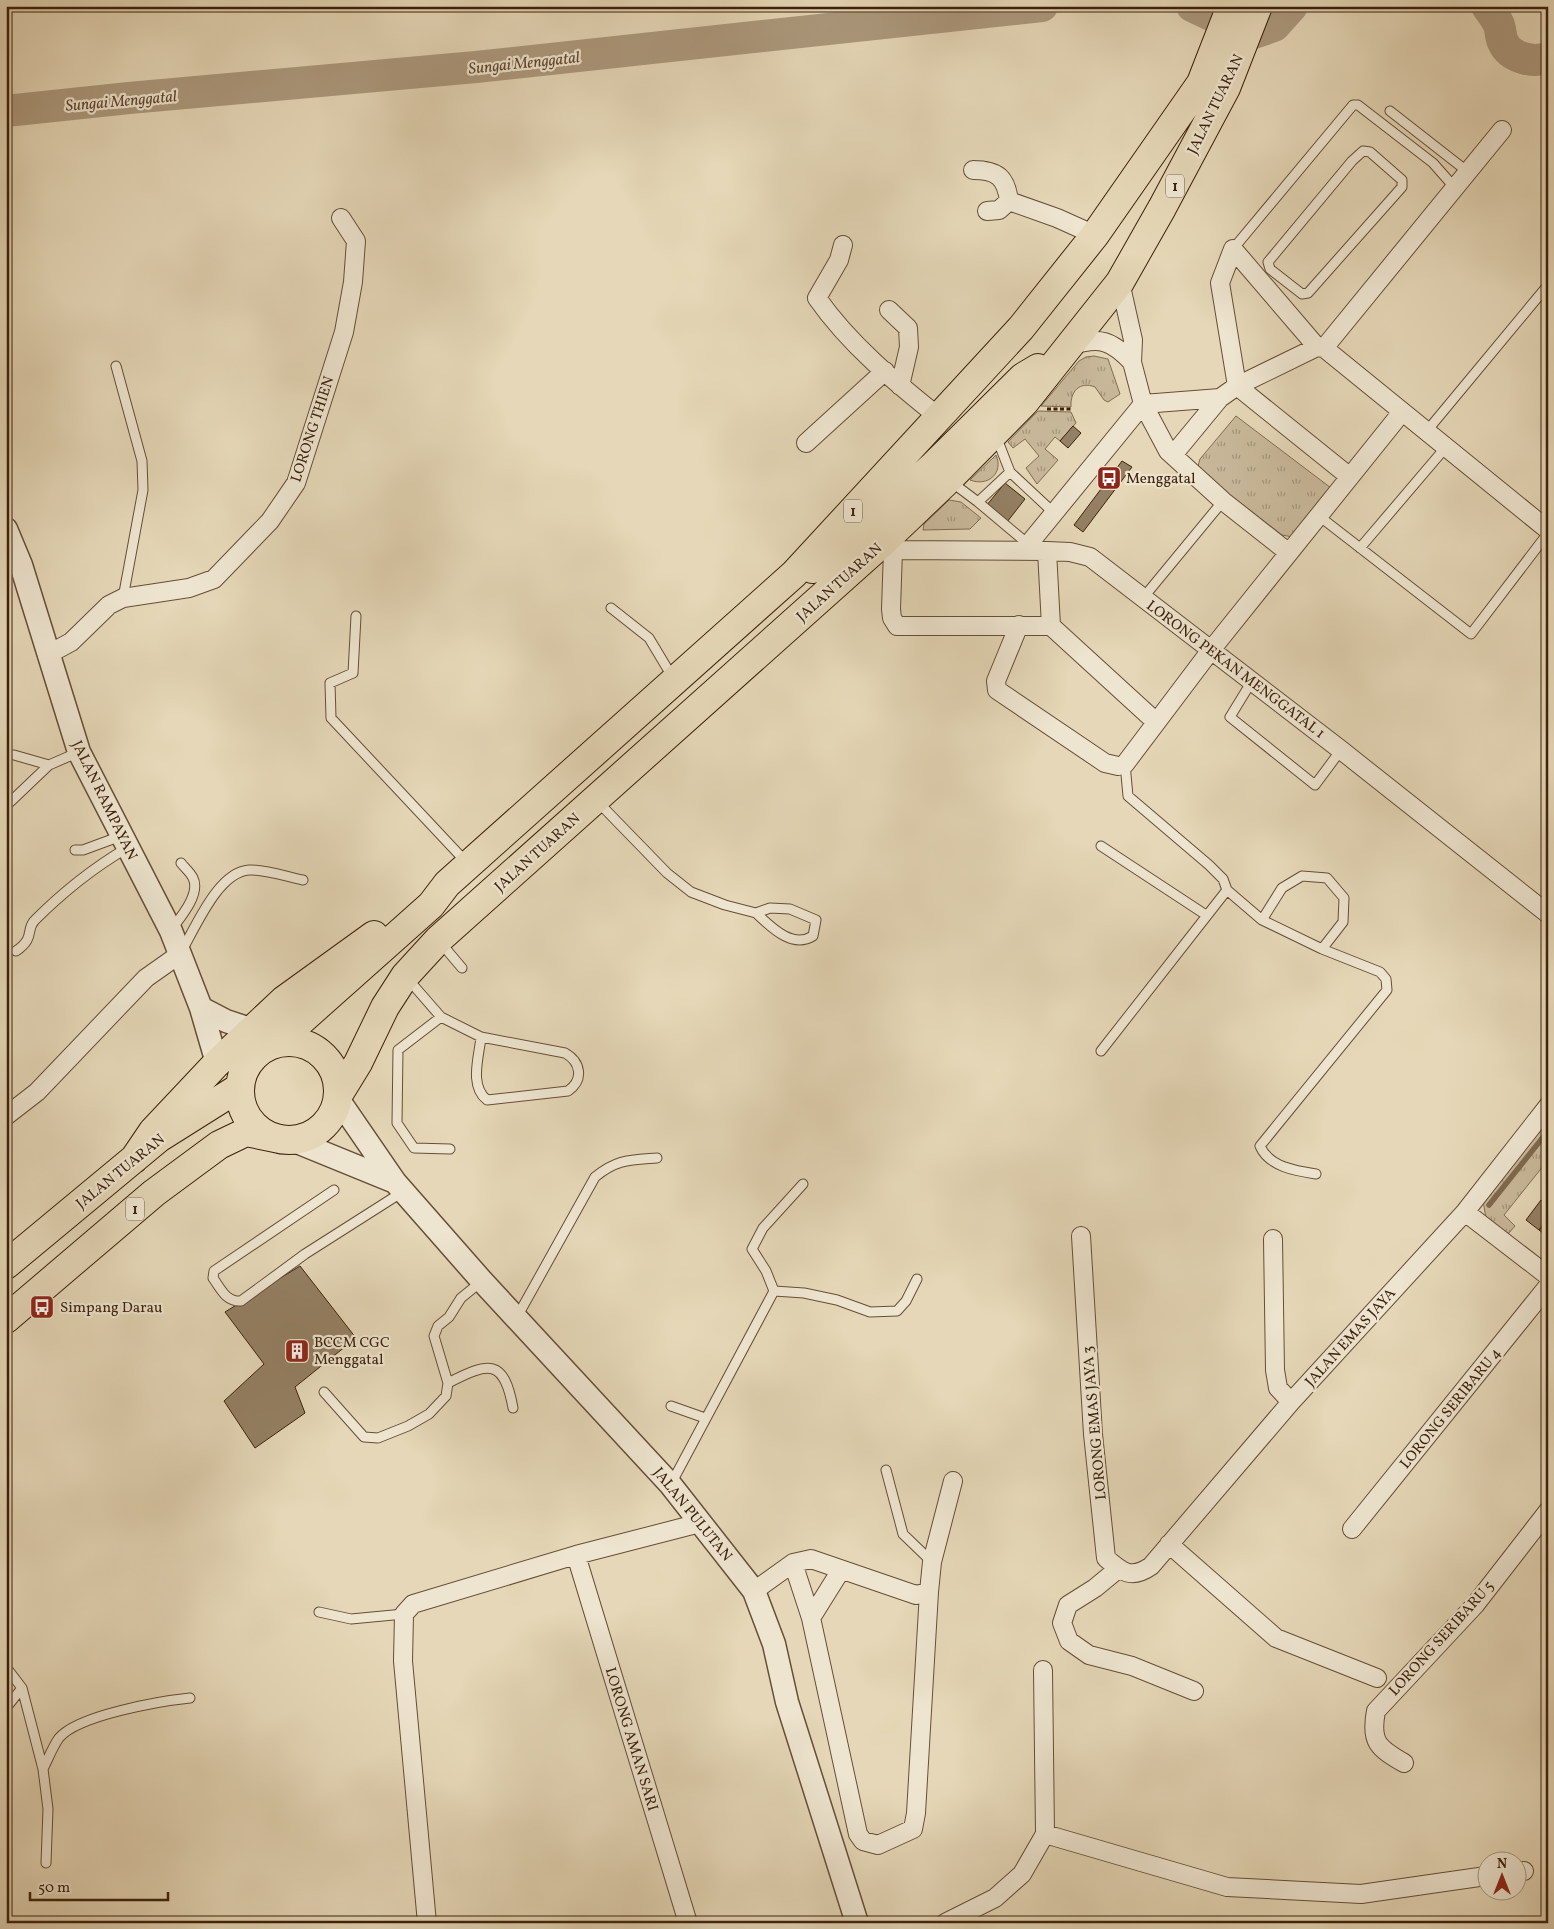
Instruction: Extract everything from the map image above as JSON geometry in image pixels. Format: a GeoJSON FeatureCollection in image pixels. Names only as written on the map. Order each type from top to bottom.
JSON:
{"type":"FeatureCollection","features":[{"type":"Feature","properties":{"kind":"main road","name":"JALAN TUARAN"},"geometry":{"type":"LineString","coordinates":[[264,1037],[431,905],[447,884],[794,574],[940,418],[1021,328],[1214,85],[1231,6]]}},
{"type":"Feature","properties":{"kind":"main road","name":"JALAN TUARAN"},"geometry":{"type":"LineString","coordinates":[[338,1096],[358,1063],[385,1007],[405,976],[438,940],[768,647],[887,547],[946,482],[995,433],[1072,345],[1120,282],[1162,208],[1214,85],[1258,6]]}},
{"type":"Feature","properties":{"kind":"main road"},"geometry":{"type":"LineString","coordinates":[[794,574],[825,566],[934,465],[1023,377],[1072,345]]}},
{"type":"Feature","properties":{"kind":"main road"},"geometry":{"type":"LineString","coordinates":[[468,865],[492,864],[767,618],[776,617],[781,628],[768,647]]}},
{"type":"Feature","properties":{"kind":"main road"},"geometry":{"type":"LineString","coordinates":[[134,1159],[153,1131],[217,1063],[264,1037]]}},
{"type":"Feature","properties":{"kind":"main road","name":"1"},"geometry":{"type":"LineString","coordinates":[[6,1319],[154,1193],[219,1145],[246,1132],[286,1140],[303,1138],[322,1127],[332,1114],[338,1096],[334,1071],[320,1052],[298,1042],[264,1037],[243,1074],[240,1087]]}},
{"type":"Feature","properties":{"kind":"main road","name":"JALAN TUARAN"},"geometry":{"type":"LineString","coordinates":[[6,1265],[159,1138],[240,1087]]}},
{"type":"Feature","properties":{"kind":"main road"},"geometry":{"type":"LineString","coordinates":[[240,1087],[242,1104],[250,1121],[263,1133],[286,1140]]}},
{"type":"Feature","properties":{"kind":"street"},"geometry":{"type":"LineString","coordinates":[[1173,456],[1220,398],[1237,386],[1320,347],[1502,130]]}},
{"type":"Feature","properties":{"kind":"street"},"geometry":{"type":"LineString","coordinates":[[973,170],[986,170],[1000,177],[1007,186],[1009,201]]}},
{"type":"Feature","properties":{"kind":"street"},"geometry":{"type":"LineString","coordinates":[[1009,201],[1057,218],[1094,235]]}},
{"type":"Feature","properties":{"kind":"street"},"geometry":{"type":"LineString","coordinates":[[987,211],[999,210],[1009,201]]}},
{"type":"Feature","properties":{"kind":"street","name":"LORONG THIEN"},"geometry":{"type":"LineString","coordinates":[[47,656],[71,642],[109,606],[124,598],[189,588],[214,579],[270,521],[296,483],[344,332],[353,282],[356,241],[341,218]]}},
{"type":"Feature","properties":{"kind":"street"},"geometry":{"type":"LineString","coordinates":[[843,245],[839,260],[817,298],[830,317],[900,386],[940,418]]}},
{"type":"Feature","properties":{"kind":"street"},"geometry":{"type":"LineString","coordinates":[[1350,477],[1237,386],[1220,283],[1232,249],[1320,347],[1446,447],[1548,532]]}},
{"type":"Feature","properties":{"kind":"street"},"geometry":{"type":"LineString","coordinates":[[1120,282],[1133,340],[1132,362],[1143,404],[1168,451],[1223,501],[1289,553]]}},
{"type":"Feature","properties":{"kind":"street"},"geometry":{"type":"LineString","coordinates":[[889,310],[908,328],[910,347],[900,386]]}},
{"type":"Feature","properties":{"kind":"street"},"geometry":{"type":"LineString","coordinates":[[1072,345],[1094,339],[1117,346],[1132,362]]}},
{"type":"Feature","properties":{"kind":"street"},"geometry":{"type":"LineString","coordinates":[[806,443],[885,371]]}},
{"type":"Feature","properties":{"kind":"street"},"geometry":{"type":"LineString","coordinates":[[1026,547],[1143,404],[1220,398]]}},
{"type":"Feature","properties":{"kind":"street"},"geometry":{"type":"LineString","coordinates":[[1019,624],[996,681],[998,690],[1105,763],[1118,766],[1124,764],[1211,650],[1402,412]]}},
{"type":"Feature","properties":{"kind":"street","name":"JALAN RAMPAYAN"},"geometry":{"type":"LineString","coordinates":[[6,530],[21,565],[47,656],[79,752],[171,931],[202,1008],[217,1063]]}},
{"type":"Feature","properties":{"kind":"street"},"geometry":{"type":"LineString","coordinates":[[887,547],[892,618],[897,626],[1019,624],[1051,626],[1156,722]]}},
{"type":"Feature","properties":{"kind":"street","name":"LORONG PEKAN MENGGATAL 1"},"geometry":{"type":"LineString","coordinates":[[887,547],[1026,547],[1047,551],[1070,552],[1090,557],[1341,750],[1548,914]]}},
{"type":"Feature","properties":{"kind":"street"},"geometry":{"type":"LineString","coordinates":[[1047,551],[1051,626]]}},
{"type":"Feature","properties":{"kind":"street"},"geometry":{"type":"LineString","coordinates":[[6,1116],[37,1092],[146,978],[180,954]]}},
{"type":"Feature","properties":{"kind":"street"},"geometry":{"type":"LineString","coordinates":[[202,1008],[226,1021],[264,1037]]}},
{"type":"Feature","properties":{"kind":"street","name":"JALAN PULUTAN"},"geometry":{"type":"LineString","coordinates":[[338,1096],[399,1186],[482,1281],[670,1484],[754,1592],[774,1644],[787,1702],[857,1923]]}},
{"type":"Feature","properties":{"kind":"street","name":"JALAN EMAS JAYA"},"geometry":{"type":"LineString","coordinates":[[1118,1569],[1129,1574],[1135,1574],[1141,1573],[1151,1566],[1291,1402],[1465,1212],[1548,1106]]}},
{"type":"Feature","properties":{"kind":"street","name":"JALAN PULUTAN"},"geometry":{"type":"LineString","coordinates":[[286,1140],[399,1186]]}},
{"type":"Feature","properties":{"kind":"street"},"geometry":{"type":"LineString","coordinates":[[1465,1212],[1548,1276]]}},
{"type":"Feature","properties":{"kind":"street","name":"LORONG EMAS JAYA 3"},"geometry":{"type":"LineString","coordinates":[[1081,1236],[1093,1434],[1106,1558],[1118,1569]]}},
{"type":"Feature","properties":{"kind":"street"},"geometry":{"type":"LineString","coordinates":[[1273,1239],[1275,1370],[1278,1388],[1291,1402]]}},
{"type":"Feature","properties":{"kind":"street","name":"LORONG SERIBARU 4"},"geometry":{"type":"LineString","coordinates":[[1352,1529],[1548,1286]]}},
{"type":"Feature","properties":{"kind":"street"},"geometry":{"type":"LineString","coordinates":[[793,1563],[811,1618],[858,1834],[863,1842],[878,1845],[912,1829],[916,1813],[932,1562],[953,1481]]}},
{"type":"Feature","properties":{"kind":"street","name":"LORONG SERIBARU 5"},"geometry":{"type":"LineString","coordinates":[[1404,1763],[1383,1751],[1375,1740],[1373,1726],[1376,1710],[1475,1605],[1548,1512]]}},
{"type":"Feature","properties":{"kind":"street"},"geometry":{"type":"LineString","coordinates":[[427,1923],[403,1661],[404,1614],[413,1604],[576,1555],[700,1523]]}},
{"type":"Feature","properties":{"kind":"street"},"geometry":{"type":"LineString","coordinates":[[1170,1544],[1276,1638],[1377,1678]]}},
{"type":"Feature","properties":{"kind":"street","name":"LORONG AMAN SARI"},"geometry":{"type":"LineString","coordinates":[[576,1555],[688,1923]]}},
{"type":"Feature","properties":{"kind":"street"},"geometry":{"type":"LineString","coordinates":[[754,1592],[793,1563],[812,1559],[916,1595],[929,1592]]}},
{"type":"Feature","properties":{"kind":"street"},"geometry":{"type":"LineString","coordinates":[[1118,1569],[1095,1588],[1068,1605],[1062,1623],[1069,1640],[1089,1655],[1132,1666],[1194,1691]]}},
{"type":"Feature","properties":{"kind":"street"},"geometry":{"type":"LineString","coordinates":[[811,1618],[841,1570]]}},
{"type":"Feature","properties":{"kind":"street"},"geometry":{"type":"LineString","coordinates":[[945,1923],[995,1898],[1022,1874],[1045,1834],[1043,1670]]}},
{"type":"Feature","properties":{"kind":"street"},"geometry":{"type":"LineString","coordinates":[[1045,1834],[1227,1887],[1361,1894],[1476,1877]]}},
{"type":"Feature","properties":{"kind":"lane"},"geometry":{"type":"LineString","coordinates":[[1232,249],[1353,106],[1358,106],[1433,163],[1455,188]]}},
{"type":"Feature","properties":{"kind":"lane"},"geometry":{"type":"LineString","coordinates":[[1390,111],[1468,172]]}},
{"type":"Feature","properties":{"kind":"lane"},"geometry":{"type":"LineString","coordinates":[[1363,151],[1370,152],[1402,180],[1402,187],[1308,293],[1302,294],[1286,282],[1270,269],[1268,262],[1356,157],[1363,151]]}},
{"type":"Feature","properties":{"kind":"lane"},"geometry":{"type":"LineString","coordinates":[[1273,293],[1286,282]]}},
{"type":"Feature","properties":{"kind":"lane"},"geometry":{"type":"LineString","coordinates":[[1426,432],[1548,285]]}},
{"type":"Feature","properties":{"kind":"lane"},"geometry":{"type":"LineString","coordinates":[[116,366],[143,470],[143,490],[124,598]]}},
{"type":"Feature","properties":{"kind":"lane"},"geometry":{"type":"LineString","coordinates":[[995,433],[1010,472],[1054,513]]}},
{"type":"Feature","properties":{"kind":"lane"},"geometry":{"type":"LineString","coordinates":[[1360,548],[1446,447]]}},
{"type":"Feature","properties":{"kind":"lane"},"geometry":{"type":"LineString","coordinates":[[978,502],[1010,472]]}},
{"type":"Feature","properties":{"kind":"lane"},"geometry":{"type":"LineString","coordinates":[[946,482],[958,487],[978,502],[1026,547]]}},
{"type":"Feature","properties":{"kind":"lane"},"geometry":{"type":"LineString","coordinates":[[1143,598],[1223,501]]}},
{"type":"Feature","properties":{"kind":"lane"},"geometry":{"type":"LineString","coordinates":[[1319,516],[1471,634],[1548,532]]}},
{"type":"Feature","properties":{"kind":"lane"},"geometry":{"type":"LineString","coordinates":[[611,608],[649,638],[675,681]]}},
{"type":"Feature","properties":{"kind":"lane"},"geometry":{"type":"LineString","coordinates":[[356,616],[353,673],[330,683],[331,718],[468,865]]}},
{"type":"Feature","properties":{"kind":"lane"},"geometry":{"type":"LineString","coordinates":[[1252,681],[1230,717],[1315,785],[1341,750]]}},
{"type":"Feature","properties":{"kind":"lane"},"geometry":{"type":"LineString","coordinates":[[6,806],[49,765],[79,752]]}},
{"type":"Feature","properties":{"kind":"lane"},"geometry":{"type":"LineString","coordinates":[[14,755],[49,765]]}},
{"type":"Feature","properties":{"kind":"lane"},"geometry":{"type":"LineString","coordinates":[[1124,764],[1128,796],[1209,864],[1224,879],[1227,890],[1262,920],[1322,949],[1380,972],[1386,979],[1387,990],[1260,1146],[1263,1154],[1289,1170],[1316,1174]]}},
{"type":"Feature","properties":{"kind":"lane"},"geometry":{"type":"LineString","coordinates":[[595,800],[661,868],[691,892],[725,905],[756,913],[777,932],[793,939],[807,940],[813,936],[816,920],[807,915],[790,909],[770,908],[756,913]]}},
{"type":"Feature","properties":{"kind":"lane"},"geometry":{"type":"LineString","coordinates":[[75,850],[124,842]]}},
{"type":"Feature","properties":{"kind":"lane"},"geometry":{"type":"LineString","coordinates":[[16,952],[26,944],[30,937],[33,922],[124,842]]}},
{"type":"Feature","properties":{"kind":"lane"},"geometry":{"type":"LineString","coordinates":[[1102,846],[1206,915]]}},
{"type":"Feature","properties":{"kind":"lane"},"geometry":{"type":"LineString","coordinates":[[171,931],[188,907],[195,891],[194,878],[180,863]]}},
{"type":"Feature","properties":{"kind":"lane"},"geometry":{"type":"LineString","coordinates":[[180,954],[209,903],[223,884],[234,875],[249,870],[303,880]]}},
{"type":"Feature","properties":{"kind":"lane"},"geometry":{"type":"LineString","coordinates":[[1262,920],[1282,888],[1302,876],[1327,878],[1344,898],[1343,922],[1322,949]]}},
{"type":"Feature","properties":{"kind":"lane"},"geometry":{"type":"LineString","coordinates":[[1101,1052],[1227,890]]}},
{"type":"Feature","properties":{"kind":"lane"},"geometry":{"type":"LineString","coordinates":[[438,940],[462,968]]}},
{"type":"Feature","properties":{"kind":"lane"},"geometry":{"type":"LineString","coordinates":[[405,976],[441,1017],[480,1037],[565,1053],[577,1063],[576,1083],[568,1092],[487,1100],[479,1092],[476,1082],[480,1037]]}},
{"type":"Feature","properties":{"kind":"lane"},"geometry":{"type":"LineString","coordinates":[[441,1017],[398,1050],[396,1123],[414,1148],[450,1149]]}},
{"type":"Feature","properties":{"kind":"lane"},"geometry":{"type":"LineString","coordinates":[[517,1317],[595,1177],[610,1165],[623,1161],[657,1158]]}},
{"type":"Feature","properties":{"kind":"lane"},"geometry":{"type":"LineString","coordinates":[[774,1290],[766,1271],[752,1249],[763,1228],[803,1184]]}},
{"type":"Feature","properties":{"kind":"lane"},"geometry":{"type":"LineString","coordinates":[[334,1190],[214,1271],[213,1278],[227,1298],[234,1302],[241,1302],[399,1186]]}},
{"type":"Feature","properties":{"kind":"lane"},"geometry":{"type":"LineString","coordinates":[[774,1290],[829,1298],[870,1312],[897,1311],[906,1300],[917,1279]]}},
{"type":"Feature","properties":{"kind":"lane"},"geometry":{"type":"LineString","coordinates":[[324,1392],[364,1437],[378,1438],[408,1426],[429,1414],[446,1396],[448,1383],[434,1336],[438,1326],[449,1317],[461,1298],[482,1281]]}},
{"type":"Feature","properties":{"kind":"lane"},"geometry":{"type":"LineString","coordinates":[[670,1484],[774,1290]]}},
{"type":"Feature","properties":{"kind":"lane"},"geometry":{"type":"LineString","coordinates":[[448,1383],[480,1368],[492,1369],[502,1374],[508,1385],[513,1408]]}},
{"type":"Feature","properties":{"kind":"lane"},"geometry":{"type":"LineString","coordinates":[[671,1406],[705,1418]]}},
{"type":"Feature","properties":{"kind":"lane"},"geometry":{"type":"LineString","coordinates":[[886,1470],[903,1534],[932,1562]]}},
{"type":"Feature","properties":{"kind":"lane"},"geometry":{"type":"LineString","coordinates":[[318,1612],[351,1619],[404,1614]]}},
{"type":"Feature","properties":{"kind":"lane"},"geometry":{"type":"LineString","coordinates":[[6,1667],[22,1688],[43,1769],[48,1809],[46,1863]]}},
{"type":"Feature","properties":{"kind":"lane"},"geometry":{"type":"LineString","coordinates":[[6,1708],[22,1688]]}},
{"type":"Feature","properties":{"kind":"lane"},"geometry":{"type":"LineString","coordinates":[[43,1769],[60,1737],[86,1722],[149,1702],[190,1698]]}},
{"type":"Feature","properties":{"kind":"path"},"geometry":{"type":"LineString","coordinates":[[1043,409],[1072,409]]}},
{"type":"Feature","properties":{"kind":"green space"},"geometry":{"type":"Polygon","coordinates":[[[1094,356],[1108,359],[1120,394],[1108,402],[1104,400],[1095,387],[1085,385],[1074,392],[1071,407],[1041,406],[1079,361],[1086,357],[1094,356]]]}},
{"type":"Feature","properties":{"kind":"green space"},"geometry":{"type":"Polygon","coordinates":[[[1038,411],[1071,412],[1076,423],[1060,441],[1055,437],[1045,449],[1058,460],[1037,484],[1026,468],[1039,456],[1025,439],[1013,448],[1008,442],[1038,411]]]}},
{"type":"Feature","properties":{"kind":"green space"},"geometry":{"type":"Polygon","coordinates":[[[1236,416],[1335,491],[1298,538],[1282,535],[1199,471],[1200,459],[1236,416]]]}},
{"type":"Feature","properties":{"kind":"green space"},"geometry":{"type":"Polygon","coordinates":[[[996,455],[998,467],[993,477],[983,482],[970,480],[996,455]]]}},
{"type":"Feature","properties":{"kind":"green space"},"geometry":{"type":"Polygon","coordinates":[[[949,500],[961,502],[981,518],[970,529],[923,530],[924,524],[949,500]]]}},
{"type":"Feature","properties":{"kind":"green space"},"geometry":{"type":"Polygon","coordinates":[[[1548,1121],[1548,1160],[1504,1215],[1515,1226],[1508,1234],[1486,1218],[1483,1201],[1548,1121]]]}},
{"type":"Feature","properties":{"kind":"building"},"geometry":{"type":"Polygon","coordinates":[[[1073,426],[1081,433],[1068,448],[1060,441],[1073,426]]]}},
{"type":"Feature","properties":{"kind":"building"},"geometry":{"type":"Polygon","coordinates":[[[1122,461],[1132,467],[1083,532],[1074,525],[1122,461]]]}},
{"type":"Feature","properties":{"kind":"building"},"geometry":{"type":"Polygon","coordinates":[[[1005,483],[1025,499],[1007,522],[986,506],[1005,483]]]}},
{"type":"Feature","properties":{"kind":"building"},"geometry":{"type":"Polygon","coordinates":[[[1541,1200],[1548,1205],[1548,1219],[1539,1230],[1526,1220],[1541,1200]]]}},
{"type":"Feature","properties":{"kind":"building"},"geometry":{"type":"Polygon","coordinates":[[[1548,1219],[1548,1237],[1539,1230],[1548,1219]]]}},
{"type":"Feature","properties":{"kind":"building","name":"BCCM CGC Menggatal"},"geometry":{"type":"Polygon","coordinates":[[[300,1266],[356,1338],[295,1387],[305,1413],[255,1448],[224,1401],[264,1364],[225,1312],[300,1266]]]}},
{"type":"Feature","properties":{"kind":"waterway","name":"Sungai Menggatal"},"geometry":{"type":"LineString","coordinates":[[6,111],[476,67],[1042,6]]}},
{"type":"Feature","properties":{"kind":"waterway","name":"Sungai Menggatal"},"geometry":{"type":"LineString","coordinates":[[1192,6],[1251,34],[1274,26],[1292,6]]}},
{"type":"Feature","properties":{"kind":"waterway","name":"Sungai Menggatal"},"geometry":{"type":"LineString","coordinates":[[1487,6],[1499,25],[1503,42],[1511,52],[1522,58],[1536,60],[1548,58]]}},
{"type":"Feature","properties":{"kind":"waterway"},"geometry":{"type":"LineString","coordinates":[[1489,1205],[1548,1131]]}},
{"type":"Feature","properties":{"kind":"place","name":"Menggatal"},"geometry":{"type":"Point","coordinates":[1109,478]}},
{"type":"Feature","properties":{"kind":"place","name":"Simpang Darau"},"geometry":{"type":"Point","coordinates":[42,1307]}},
{"type":"Feature","properties":{"kind":"place","name":"BCCM CGC Menggatal"},"geometry":{"type":"Point","coordinates":[297,1351]}}]}
